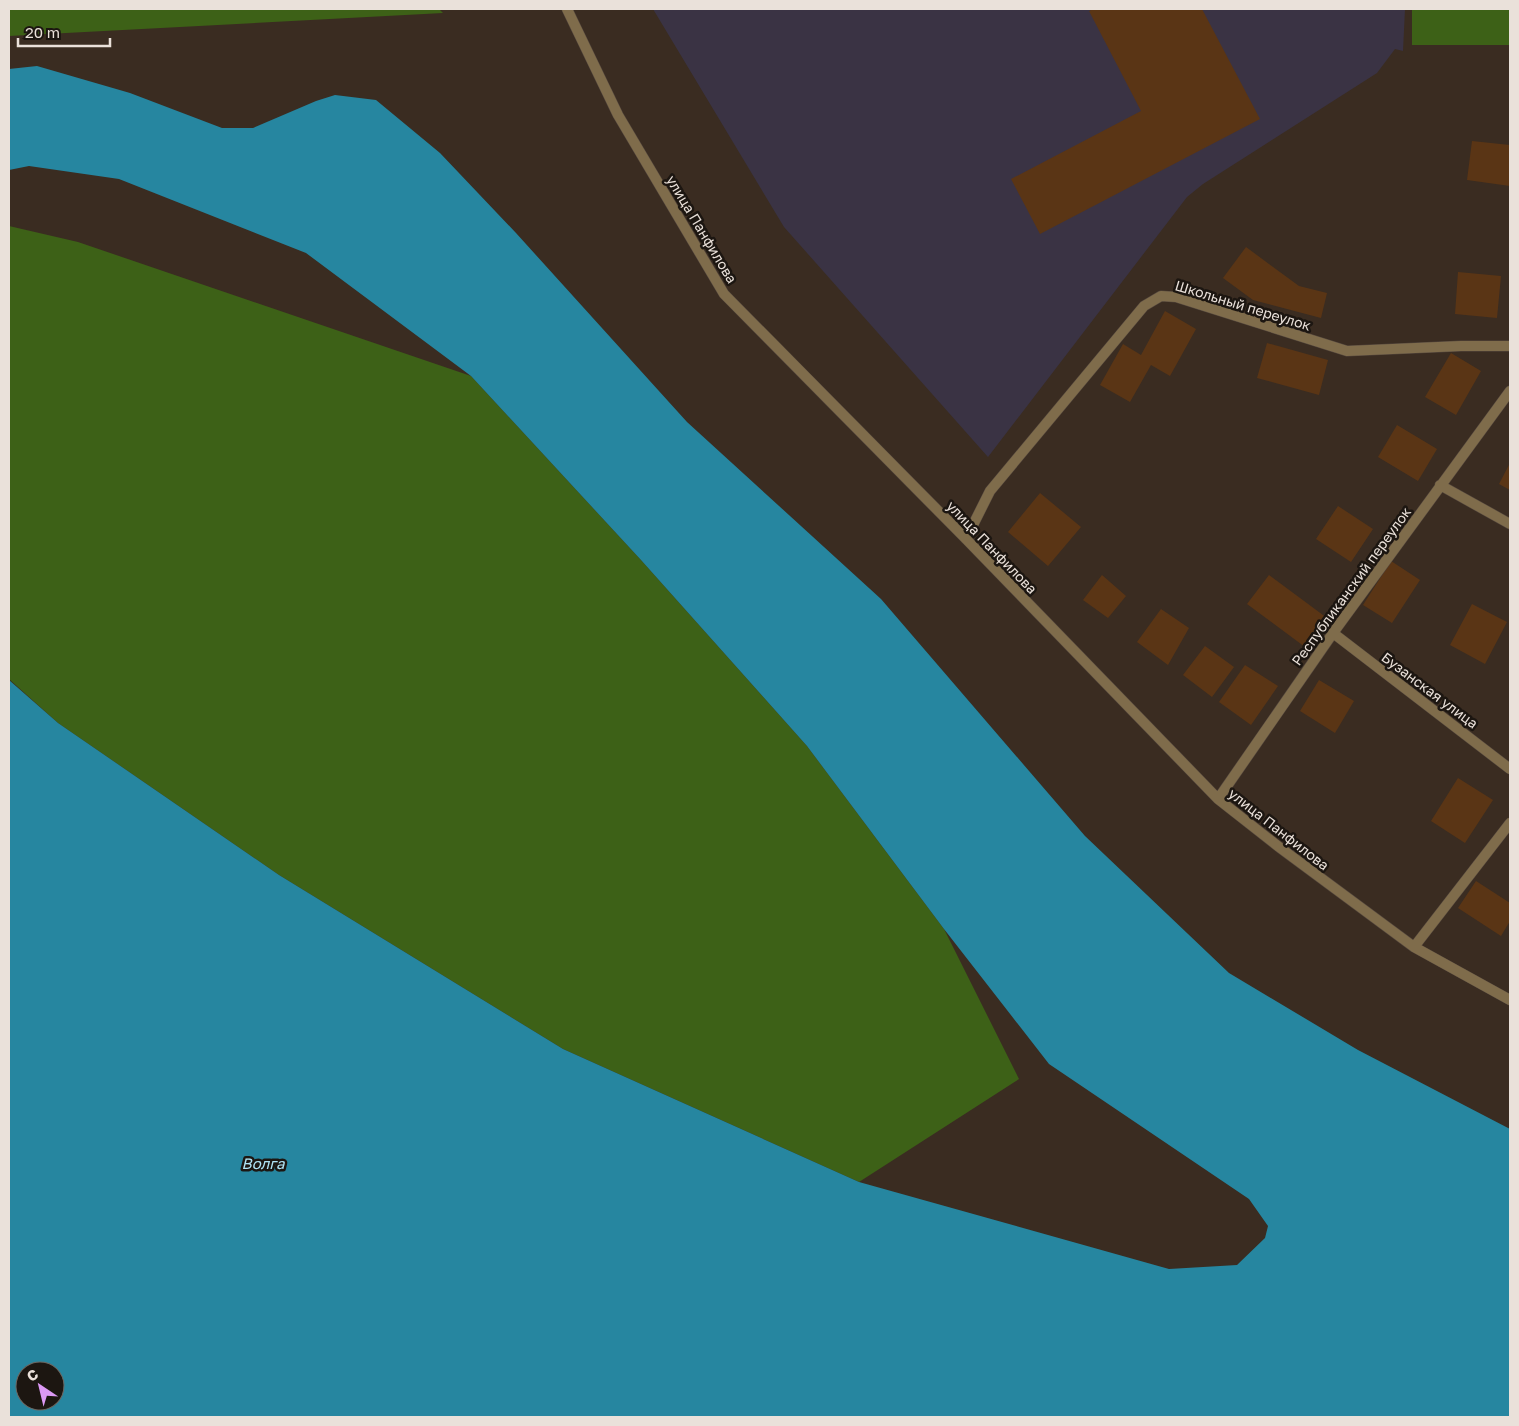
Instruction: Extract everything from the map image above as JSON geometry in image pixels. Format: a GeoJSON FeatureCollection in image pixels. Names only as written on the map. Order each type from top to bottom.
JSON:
{"type":"FeatureCollection","features":[{"type":"Feature","properties":{"kind":"street","name":"улица Панфилова"},"geometry":{"type":"LineString","coordinates":[[567,9],[618,115],[724,294],[966,539],[1218,799],[1279,847],[1414,947],[1510,1000]]}},
{"type":"Feature","properties":{"kind":"street","name":"Школьный переулок"},"geometry":{"type":"LineString","coordinates":[[966,539],[990,491],[1144,306],[1161,296],[1176,297],[1347,351],[1461,346],[1510,346]]}},
{"type":"Feature","properties":{"kind":"street","name":"Республиканский переулок"},"geometry":{"type":"LineString","coordinates":[[1218,799],[1333,633],[1510,391]]}},
{"type":"Feature","properties":{"kind":"street"},"geometry":{"type":"LineString","coordinates":[[1440,485],[1510,524]]}},
{"type":"Feature","properties":{"kind":"street","name":"Бузанская улица"},"geometry":{"type":"LineString","coordinates":[[1333,633],[1510,769]]}},
{"type":"Feature","properties":{"kind":"street"},"geometry":{"type":"LineString","coordinates":[[1414,947],[1510,824]]}},
{"type":"Feature","properties":{"kind":"shaded area"},"geometry":{"type":"Polygon","coordinates":[[[653,9],[1405,9],[1403,51],[1395,49],[1377,73],[1203,184],[1187,197],[988,457],[784,227],[653,9]]]}},
{"type":"Feature","properties":{"kind":"green space"},"geometry":{"type":"Polygon","coordinates":[[[9,9],[439,9],[443,13],[9,36],[9,9]]]}},
{"type":"Feature","properties":{"kind":"green space"},"geometry":{"type":"Polygon","coordinates":[[[1412,9],[1510,9],[1510,45],[1412,45],[1412,9]]]}},
{"type":"Feature","properties":{"kind":"green space"},"geometry":{"type":"Polygon","coordinates":[[[9,226],[78,242],[471,376],[641,560],[807,746],[944,929],[1019,1079],[859,1182],[563,1049],[279,875],[58,723],[9,679],[9,226]]]}},
{"type":"Feature","properties":{"kind":"water","name":"Волга"},"geometry":{"type":"Polygon","coordinates":[[[37,66],[130,93],[222,128],[253,128],[316,101],[335,95],[376,100],[440,153],[516,233],[687,422],[881,599],[1085,836],[1229,973],[1358,1050],[1510,1129],[1510,1417],[9,1417],[9,680],[58,723],[279,875],[563,1049],[859,1182],[1169,1269],[1237,1265],[1265,1238],[1268,1226],[1249,1199],[1049,1064],[944,929],[807,746],[641,560],[471,376],[306,253],[119,179],[29,166],[9,170],[9,69],[37,66]]]}},
{"type":"Feature","properties":{"kind":"building"},"geometry":{"type":"Polygon","coordinates":[[[1093,9],[1202,9],[1260,119],[1040,234],[1011,179],[1141,111],[1089,11],[1093,9]]]}},
{"type":"Feature","properties":{"kind":"building"},"geometry":{"type":"Polygon","coordinates":[[[1472,141],[1510,145],[1510,186],[1467,180],[1472,141]]]}},
{"type":"Feature","properties":{"kind":"building"},"geometry":{"type":"Polygon","coordinates":[[[1246,247],[1299,286],[1327,293],[1321,318],[1253,300],[1223,278],[1246,247]]]}},
{"type":"Feature","properties":{"kind":"building"},"geometry":{"type":"Polygon","coordinates":[[[1458,272],[1501,276],[1497,318],[1455,314],[1458,272]]]}},
{"type":"Feature","properties":{"kind":"building"},"geometry":{"type":"Polygon","coordinates":[[[1165,311],[1196,329],[1170,376],[1151,365],[1130,402],[1100,385],[1123,344],[1141,355],[1165,311]]]}},
{"type":"Feature","properties":{"kind":"building"},"geometry":{"type":"Polygon","coordinates":[[[1267,343],[1328,360],[1319,395],[1257,378],[1267,343]]]}},
{"type":"Feature","properties":{"kind":"building"},"geometry":{"type":"Polygon","coordinates":[[[1451,353],[1481,371],[1456,415],[1425,397],[1451,353]]]}},
{"type":"Feature","properties":{"kind":"building"},"geometry":{"type":"Polygon","coordinates":[[[1397,425],[1437,449],[1418,481],[1378,457],[1397,425]]]}},
{"type":"Feature","properties":{"kind":"building"},"geometry":{"type":"Polygon","coordinates":[[[1510,463],[1510,490],[1499,484],[1510,463]]]}},
{"type":"Feature","properties":{"kind":"building"},"geometry":{"type":"Polygon","coordinates":[[[1040,493],[1081,527],[1048,566],[1008,532],[1040,493]]]}},
{"type":"Feature","properties":{"kind":"building"},"geometry":{"type":"Polygon","coordinates":[[[1338,506],[1373,529],[1351,562],[1316,539],[1338,506]]]}},
{"type":"Feature","properties":{"kind":"building"},"geometry":{"type":"Polygon","coordinates":[[[1391,561],[1420,580],[1392,623],[1363,605],[1391,561]]]}},
{"type":"Feature","properties":{"kind":"building"},"geometry":{"type":"Polygon","coordinates":[[[1102,575],[1126,596],[1108,618],[1083,600],[1102,575]]]}},
{"type":"Feature","properties":{"kind":"building"},"geometry":{"type":"Polygon","coordinates":[[[1269,575],[1327,618],[1305,647],[1247,604],[1269,575]]]}},
{"type":"Feature","properties":{"kind":"building"},"geometry":{"type":"Polygon","coordinates":[[[1472,604],[1507,622],[1485,664],[1450,645],[1472,604]]]}},
{"type":"Feature","properties":{"kind":"building"},"geometry":{"type":"Polygon","coordinates":[[[1161,609],[1189,628],[1168,665],[1137,642],[1161,609]]]}},
{"type":"Feature","properties":{"kind":"building"},"geometry":{"type":"Polygon","coordinates":[[[1205,646],[1234,667],[1212,697],[1183,675],[1205,646]]]}},
{"type":"Feature","properties":{"kind":"building"},"geometry":{"type":"Polygon","coordinates":[[[1245,665],[1278,686],[1251,725],[1219,702],[1245,665]]]}},
{"type":"Feature","properties":{"kind":"building"},"geometry":{"type":"Polygon","coordinates":[[[1319,680],[1354,701],[1335,733],[1300,711],[1319,680]]]}},
{"type":"Feature","properties":{"kind":"building"},"geometry":{"type":"Polygon","coordinates":[[[1458,778],[1493,800],[1465,843],[1431,821],[1458,778]]]}},
{"type":"Feature","properties":{"kind":"building"},"geometry":{"type":"Polygon","coordinates":[[[1476,881],[1510,903],[1510,921],[1501,936],[1458,908],[1476,881]]]}}]}
